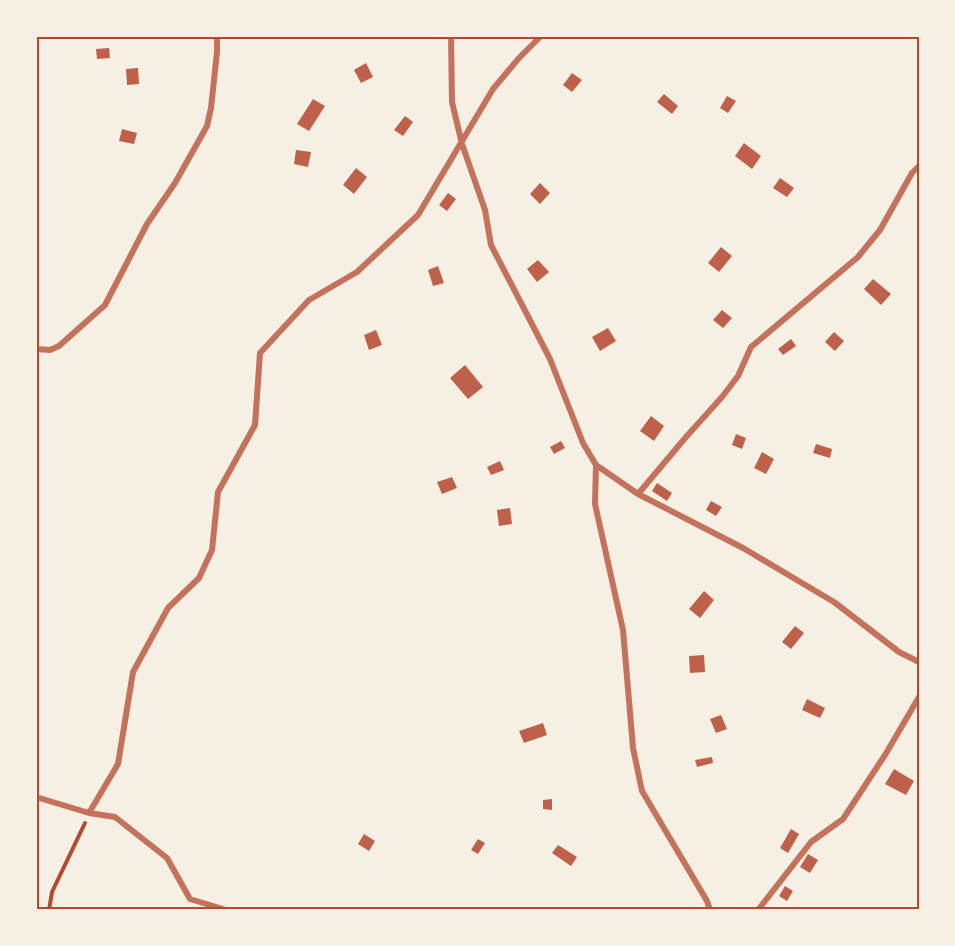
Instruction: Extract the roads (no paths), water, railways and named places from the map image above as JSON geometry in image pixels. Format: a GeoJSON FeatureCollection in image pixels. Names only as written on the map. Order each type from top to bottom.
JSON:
{"type":"FeatureCollection","features":[{"type":"Feature","properties":{"kind":"street"},"geometry":{"type":"LineString","coordinates":[[36,350],[50,350],[59,346],[105,305],[147,224],[175,183],[207,126],[215,74],[217,36]]}},
{"type":"Feature","properties":{"kind":"street"},"geometry":{"type":"LineString","coordinates":[[451,36],[452,102],[462,144],[484,210],[491,245],[550,359],[583,443],[596,465],[638,494],[743,548],[814,590],[843,608],[899,652],[919,662]]}},
{"type":"Feature","properties":{"kind":"street"},"geometry":{"type":"LineString","coordinates":[[89,813],[118,764],[133,672],[168,609],[199,578],[212,550],[218,492],[255,424],[260,353],[309,300],[357,272],[418,215],[493,89],[541,36]]}},
{"type":"Feature","properties":{"kind":"street"},"geometry":{"type":"LineString","coordinates":[[638,494],[722,398],[738,376],[751,347],[858,257],[880,230],[912,173],[919,166]]}},
{"type":"Feature","properties":{"kind":"street"},"geometry":{"type":"LineString","coordinates":[[596,465],[595,504],[623,630],[633,748],[642,791],[707,901],[710,910]]}},
{"type":"Feature","properties":{"kind":"street"},"geometry":{"type":"LineString","coordinates":[[758,910],[811,842],[843,819],[919,697]]}},
{"type":"Feature","properties":{"kind":"street"},"geometry":{"type":"LineString","coordinates":[[36,798],[89,813],[115,817],[167,858],[190,900],[226,910]]}}]}
